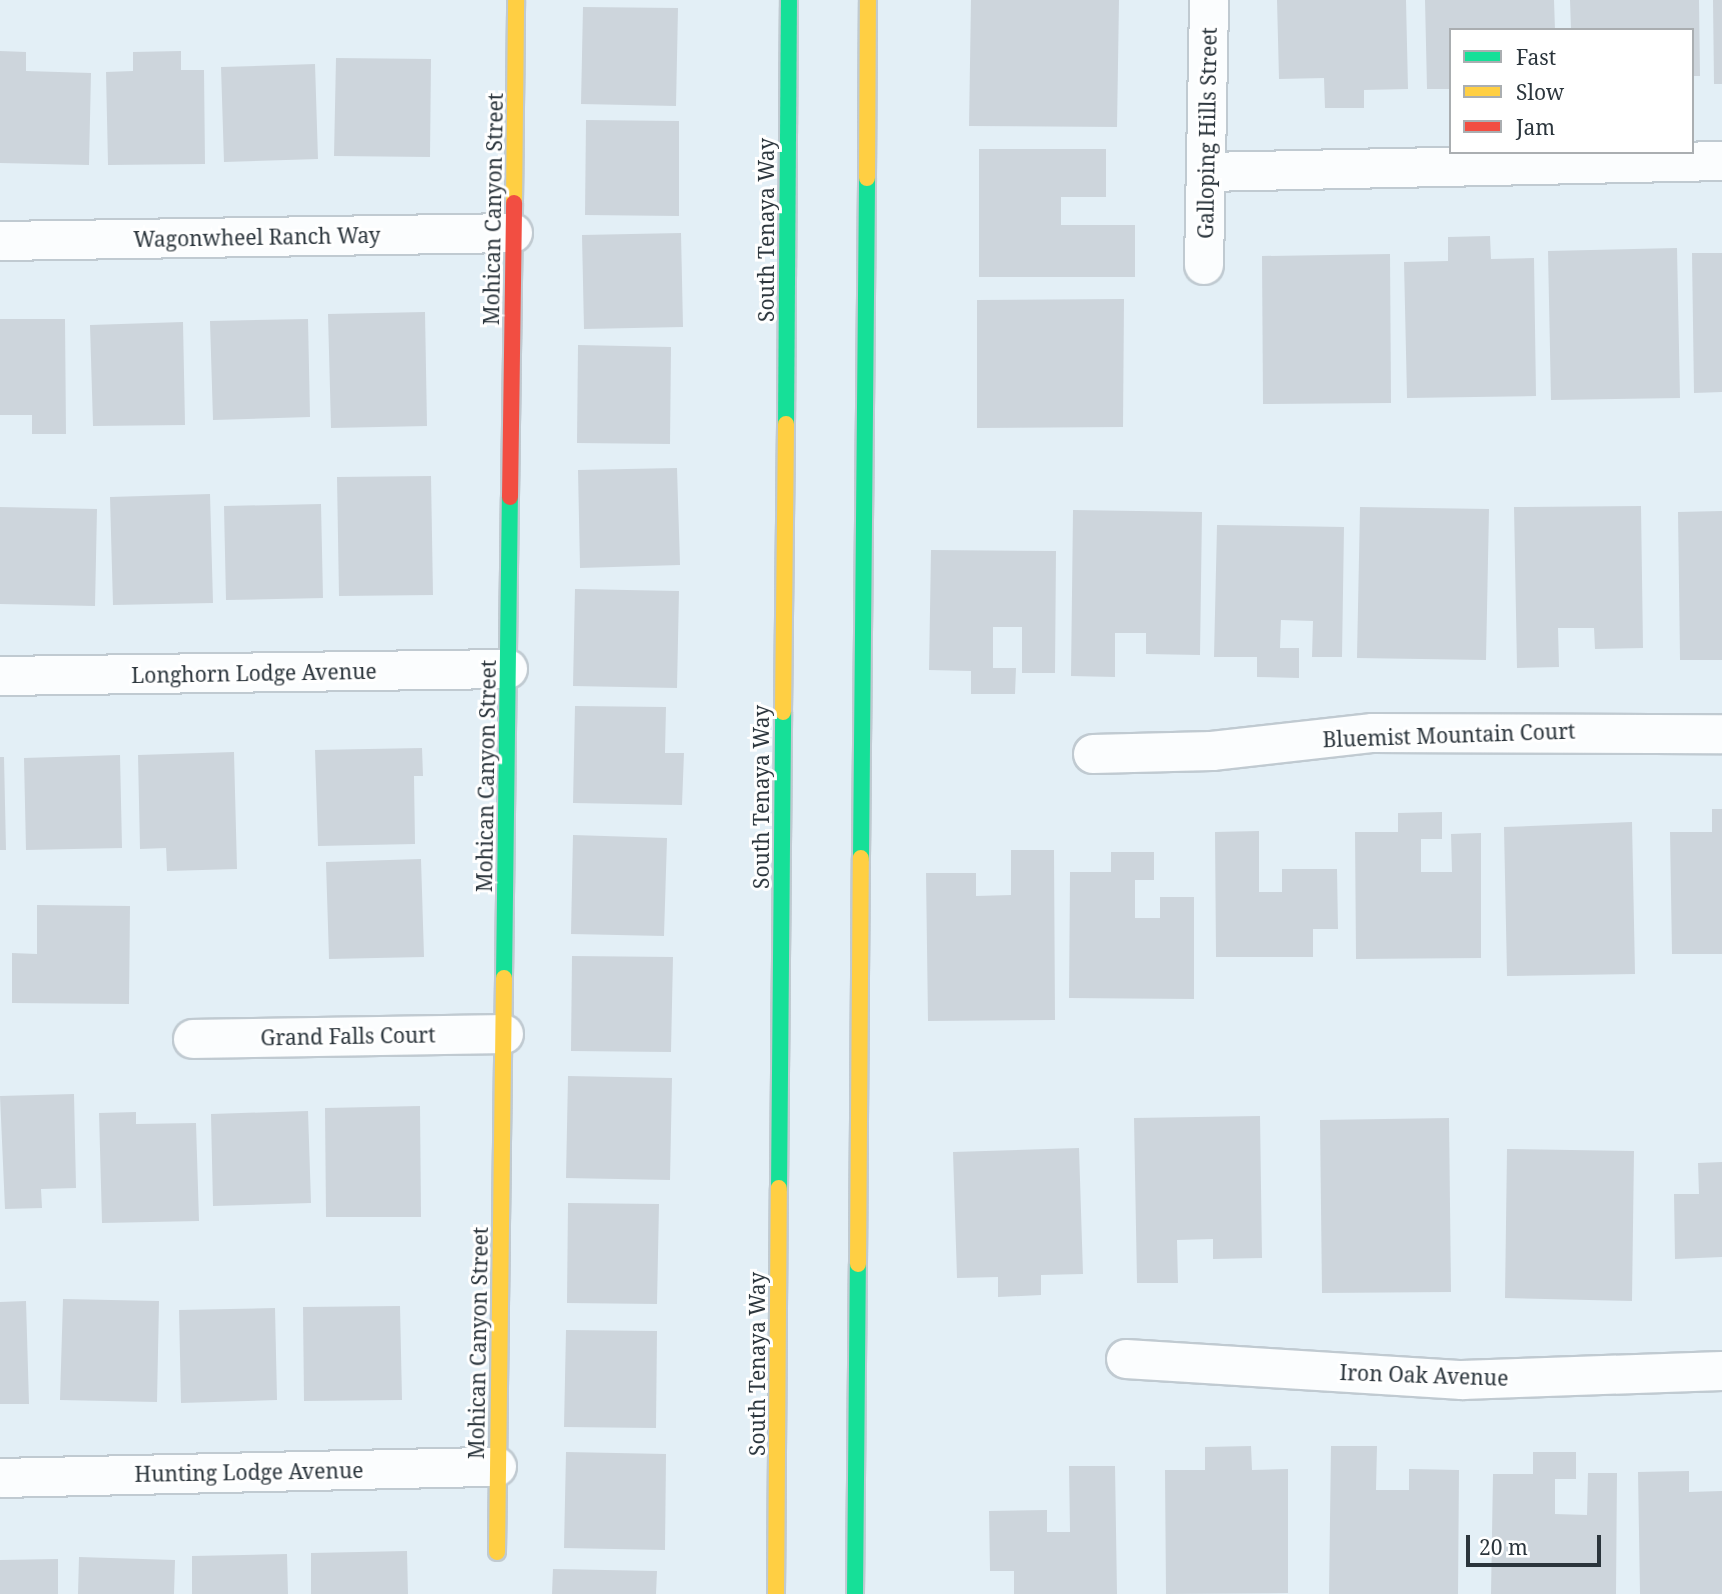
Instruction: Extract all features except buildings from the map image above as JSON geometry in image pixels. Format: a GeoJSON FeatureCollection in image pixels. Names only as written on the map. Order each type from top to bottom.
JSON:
{"type":"FeatureCollection","features":[{"type":"Feature","properties":{"kind":"street","name":"Mohican Canyon Street"},"geometry":{"type":"LineString","coordinates":[[497,1552],[516,0]]}},
{"type":"Feature","properties":{"kind":"street","name":"South Tenaya Way"},"geometry":{"type":"LineString","coordinates":[[776,1594],[789,0]]}},
{"type":"Feature","properties":{"kind":"street"},"geometry":{"type":"LineString","coordinates":[[855,1594],[868,0]]}},
{"type":"Feature","properties":{"kind":"street","name":"Galloping Hills Street"},"geometry":{"type":"LineString","coordinates":[[1204,265],[1209,0]]}},
{"type":"Feature","properties":{"kind":"street"},"geometry":{"type":"LineString","coordinates":[[1206,172],[1722,161]]}},
{"type":"Feature","properties":{"kind":"street","name":"Wagonwheel Ranch Way"},"geometry":{"type":"LineString","coordinates":[[0,241],[513,233]]}},
{"type":"Feature","properties":{"kind":"street","name":"Longhorn Lodge Avenue"},"geometry":{"type":"LineString","coordinates":[[0,677],[508,669]]}},
{"type":"Feature","properties":{"kind":"street","name":"Bluemist Mountain Court"},"geometry":{"type":"LineString","coordinates":[[1094,754],[1212,751],[1374,733],[1722,734]]}},
{"type":"Feature","properties":{"kind":"street","name":"Grand Falls Court"},"geometry":{"type":"LineString","coordinates":[[193,1039],[504,1034]]}},
{"type":"Feature","properties":{"kind":"street","name":"Iron Oak Avenue"},"geometry":{"type":"LineString","coordinates":[[1126,1359],[1462,1380],[1722,1371]]}},
{"type":"Feature","properties":{"kind":"street","name":"Hunting Lodge Avenue"},"geometry":{"type":"LineString","coordinates":[[0,1478],[497,1467]]}},
{"type":"Feature","properties":{"kind":"traffic: fast"},"geometry":{"type":"LineString","coordinates":[[786,424],[789,0]]}},
{"type":"Feature","properties":{"kind":"traffic: fast"},"geometry":{"type":"LineString","coordinates":[[861,858],[867,178]]}},
{"type":"Feature","properties":{"kind":"traffic: fast"},"geometry":{"type":"LineString","coordinates":[[504,978],[510,497]]}},
{"type":"Feature","properties":{"kind":"traffic: fast"},"geometry":{"type":"LineString","coordinates":[[779,1188],[783,712]]}},
{"type":"Feature","properties":{"kind":"traffic: fast"},"geometry":{"type":"LineString","coordinates":[[855,1594],[858,1264]]}},
{"type":"Feature","properties":{"kind":"traffic: slow"},"geometry":{"type":"LineString","coordinates":[[514,203],[516,0]]}},
{"type":"Feature","properties":{"kind":"traffic: slow"},"geometry":{"type":"LineString","coordinates":[[867,178],[868,0]]}},
{"type":"Feature","properties":{"kind":"traffic: slow"},"geometry":{"type":"LineString","coordinates":[[783,712],[786,424]]}},
{"type":"Feature","properties":{"kind":"traffic: slow"},"geometry":{"type":"LineString","coordinates":[[858,1264],[861,858]]}},
{"type":"Feature","properties":{"kind":"traffic: slow"},"geometry":{"type":"LineString","coordinates":[[497,1552],[504,978]]}},
{"type":"Feature","properties":{"kind":"traffic: slow"},"geometry":{"type":"LineString","coordinates":[[776,1594],[779,1188]]}},
{"type":"Feature","properties":{"kind":"traffic: jam"},"geometry":{"type":"LineString","coordinates":[[510,497],[514,203]]}}]}
